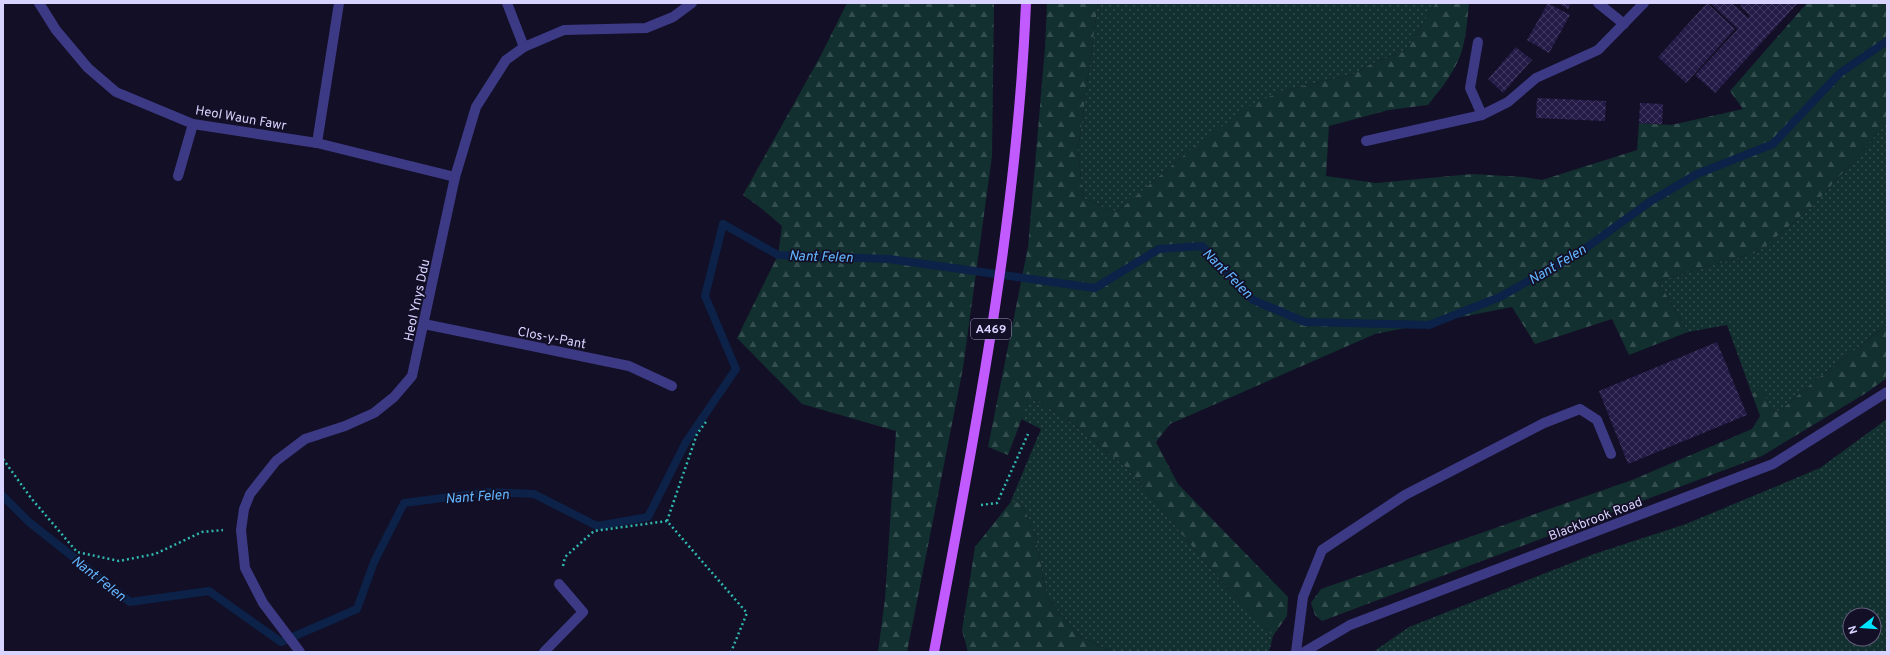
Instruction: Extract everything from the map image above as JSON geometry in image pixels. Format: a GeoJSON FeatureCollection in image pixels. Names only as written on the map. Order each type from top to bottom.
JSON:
{"type":"FeatureCollection","features":[{"type":"Feature","properties":{"kind":"main road","name":"A469"},"geometry":{"type":"LineString","coordinates":[[934,652],[961,508],[991,332],[1014,169],[1024,62],[1026,3]]}},
{"type":"Feature","properties":{"kind":"street","name":"Heol Waun Fawr"},"geometry":{"type":"LineString","coordinates":[[39,3],[56,30],[88,68],[116,92],[193,124],[317,143],[455,177]]}},
{"type":"Feature","properties":{"kind":"street"},"geometry":{"type":"LineString","coordinates":[[317,143],[339,3]]}},
{"type":"Feature","properties":{"kind":"street"},"geometry":{"type":"LineString","coordinates":[[507,3],[524,47]]}},
{"type":"Feature","properties":{"kind":"street","name":"Heol Ynys Ddu"},"geometry":{"type":"LineString","coordinates":[[300,652],[263,603],[245,568],[241,530],[244,509],[250,494],[276,461],[305,439],[345,426],[374,413],[394,397],[412,376],[455,177],[476,107],[506,60],[524,47],[564,30],[646,28],[673,17],[692,3]]}},
{"type":"Feature","properties":{"kind":"street"},"geometry":{"type":"LineString","coordinates":[[1598,3],[1624,24]]}},
{"type":"Feature","properties":{"kind":"street"},"geometry":{"type":"LineString","coordinates":[[1366,141],[1482,115],[1508,102],[1536,78],[1598,50],[1644,3]]}},
{"type":"Feature","properties":{"kind":"street"},"geometry":{"type":"LineString","coordinates":[[1478,42],[1470,88],[1482,115]]}},
{"type":"Feature","properties":{"kind":"street"},"geometry":{"type":"LineString","coordinates":[[178,176],[193,124]]}},
{"type":"Feature","properties":{"kind":"street","name":"Clos-y-Pant"},"geometry":{"type":"LineString","coordinates":[[424,324],[629,366],[672,386]]}},
{"type":"Feature","properties":{"kind":"street","name":"Blackbrook Road"},"geometry":{"type":"LineString","coordinates":[[1304,652],[1350,625],[1773,464],[1887,392]]}},
{"type":"Feature","properties":{"kind":"street"},"geometry":{"type":"LineString","coordinates":[[1296,652],[1303,596],[1322,550],[1405,496],[1544,423],[1580,409],[1597,420],[1611,454]]}},
{"type":"Feature","properties":{"kind":"street"},"geometry":{"type":"LineString","coordinates":[[544,652],[583,612],[559,584]]}},
{"type":"Feature","properties":{"kind":"path"},"geometry":{"type":"LineString","coordinates":[[667,521],[698,434],[706,422]]}},
{"type":"Feature","properties":{"kind":"path"},"geometry":{"type":"LineString","coordinates":[[961,508],[997,503],[1028,434]]}},
{"type":"Feature","properties":{"kind":"path"},"geometry":{"type":"LineString","coordinates":[[3,459],[31,498],[77,552],[119,561],[155,554],[202,532],[241,530]]}},
{"type":"Feature","properties":{"kind":"path"},"geometry":{"type":"LineString","coordinates":[[559,584],[565,557],[594,531],[667,521]]}},
{"type":"Feature","properties":{"kind":"path"},"geometry":{"type":"LineString","coordinates":[[667,521],[747,613],[731,652]]}},
{"type":"Feature","properties":{"kind":"green space"},"geometry":{"type":"Polygon","coordinates":[[[847,3],[994,3],[992,156],[963,368],[907,652],[878,652],[885,599],[896,431],[802,404],[737,338],[778,255],[782,226],[743,195],[821,55],[847,3]]]}},
{"type":"Feature","properties":{"kind":"green space"},"geometry":{"type":"Polygon","coordinates":[[[1047,3],[1098,3],[1078,150],[1083,198],[1117,212],[1195,146],[1251,105],[1282,91],[1354,74],[1371,64],[1405,51],[1436,3],[1469,3],[1463,47],[1458,61],[1451,73],[1428,105],[1389,110],[1329,126],[1326,176],[1376,183],[1472,174],[1524,177],[1542,180],[1637,150],[1639,123],[1671,125],[1743,109],[1730,91],[1807,3],[1887,3],[1887,123],[1812,207],[1758,252],[1658,281],[1688,332],[1629,355],[1612,319],[1535,344],[1512,307],[1375,334],[1170,424],[1156,442],[1178,484],[1288,597],[1287,616],[1273,636],[1221,581],[1127,468],[1067,419],[1030,397],[1008,455],[988,447],[1028,247],[1045,47],[1047,3]]]}},
{"type":"Feature","properties":{"kind":"green space"},"geometry":{"type":"Polygon","coordinates":[[[1098,3],[1436,3],[1405,51],[1371,64],[1354,74],[1282,91],[1195,146],[1117,212],[1083,198],[1078,150],[1098,3]]]}},
{"type":"Feature","properties":{"kind":"green space"},"geometry":{"type":"Polygon","coordinates":[[[1887,123],[1887,325],[1812,383],[1780,411],[1771,410],[1762,388],[1752,394],[1727,325],[1688,332],[1658,281],[1758,252],[1812,207],[1887,123]]]}},
{"type":"Feature","properties":{"kind":"green space"},"geometry":{"type":"Polygon","coordinates":[[[1887,325],[1887,378],[1866,393],[1762,456],[1322,621],[1315,615],[1311,603],[1321,589],[1632,480],[1752,429],[1760,416],[1752,394],[1762,387],[1771,410],[1780,411],[1812,383],[1887,325]]]}},
{"type":"Feature","properties":{"kind":"green space"},"geometry":{"type":"Polygon","coordinates":[[[1030,397],[1067,419],[1127,468],[1221,581],[1273,636],[1269,652],[1112,652],[1078,635],[1047,597],[1035,534],[1021,502],[1010,503],[1041,429],[1021,419],[1030,397]]]}},
{"type":"Feature","properties":{"kind":"green space"},"geometry":{"type":"Polygon","coordinates":[[[1887,419],[1887,652],[1373,652],[1409,627],[1594,554],[1686,524],[1820,468],[1887,419]]]}},
{"type":"Feature","properties":{"kind":"green space"},"geometry":{"type":"Polygon","coordinates":[[[1021,502],[1035,534],[1047,597],[1078,635],[1112,652],[968,652],[962,630],[975,547],[1010,503],[1021,502]]]}},
{"type":"Feature","properties":{"kind":"building"},"geometry":{"type":"Polygon","coordinates":[[[1548,3],[1570,15],[1549,53],[1527,40],[1548,3]]]}},
{"type":"Feature","properties":{"kind":"building"},"geometry":{"type":"Polygon","coordinates":[[[1558,3],[1571,3],[1568,9],[1558,3]]]}},
{"type":"Feature","properties":{"kind":"building"},"geometry":{"type":"Polygon","coordinates":[[[1707,3],[1735,29],[1686,83],[1658,57],[1707,3]]]}},
{"type":"Feature","properties":{"kind":"building"},"geometry":{"type":"Polygon","coordinates":[[[1710,3],[1732,3],[1748,18],[1750,16],[1740,6],[1743,3],[1798,3],[1715,93],[1695,75],[1738,29],[1710,3]]]}},
{"type":"Feature","properties":{"kind":"building"},"geometry":{"type":"Polygon","coordinates":[[[1516,47],[1532,60],[1503,93],[1488,79],[1516,47]]]}},
{"type":"Feature","properties":{"kind":"building"},"geometry":{"type":"Polygon","coordinates":[[[1537,98],[1606,101],[1605,121],[1536,118],[1537,98]]]}},
{"type":"Feature","properties":{"kind":"building"},"geometry":{"type":"Polygon","coordinates":[[[1640,103],[1663,104],[1662,124],[1639,123],[1640,103]]]}},
{"type":"Feature","properties":{"kind":"building"},"geometry":{"type":"Polygon","coordinates":[[[1717,342],[1747,415],[1628,464],[1599,391],[1717,342]]]}},
{"type":"Feature","properties":{"kind":"waterway","name":"Nant Felen"},"geometry":{"type":"LineString","coordinates":[[3,496],[29,522],[130,602],[209,591],[281,642],[357,609],[374,562],[404,503],[489,492],[534,494],[597,526],[648,517],[686,442],[736,369],[705,296],[723,224],[778,255],[889,259],[1095,288],[1159,249],[1202,246],[1253,300],[1305,322],[1429,325],[1500,297],[1583,250],[1651,201],[1697,174],[1773,144],[1840,73],[1887,41]]}}]}
